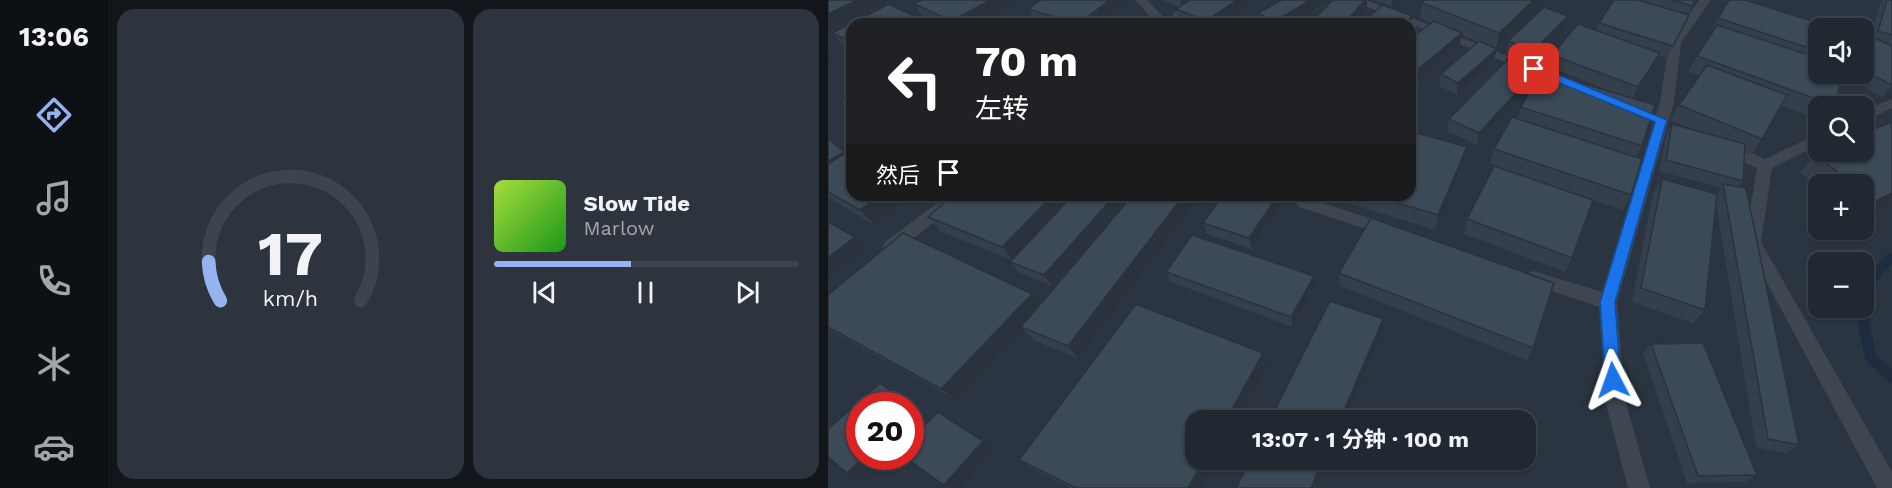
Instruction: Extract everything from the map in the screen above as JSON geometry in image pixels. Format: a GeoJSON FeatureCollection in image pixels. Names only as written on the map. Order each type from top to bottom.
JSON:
{"type":"FeatureCollection","features":[{"type":"Feature","properties":{"kind":"lane"},"geometry":{"type":"LineString","coordinates":[[1141,0],[1158,18]]}},
{"type":"Feature","properties":{"kind":"lane"},"geometry":{"type":"LineString","coordinates":[[1176,18],[1202,0]]}},
{"type":"Feature","properties":{"kind":"lane"},"geometry":{"type":"LineString","coordinates":[[1356,0],[1402,18]]}},
{"type":"Feature","properties":{"kind":"lane"},"geometry":{"type":"LineString","coordinates":[[1639,488],[1615,400],[1608,302],[1667,102],[1675,43],[1705,0]]}},
{"type":"Feature","properties":{"kind":"lane"},"geometry":{"type":"LineString","coordinates":[[1416,23],[1573,84]]}},
{"type":"Feature","properties":{"kind":"lane"},"geometry":{"type":"LineString","coordinates":[[1874,112],[1892,103]]}},
{"type":"Feature","properties":{"kind":"lane"},"geometry":{"type":"LineString","coordinates":[[1713,142],[1765,165],[1808,144]]}},
{"type":"Feature","properties":{"kind":"lane"},"geometry":{"type":"LineString","coordinates":[[1765,165],[1753,242],[1888,488]]}},
{"type":"Feature","properties":{"kind":"lane"},"geometry":{"type":"LineString","coordinates":[[875,260],[951,201]]}},
{"type":"Feature","properties":{"kind":"lane"},"geometry":{"type":"LineString","coordinates":[[1303,201],[1406,236]]}},
{"type":"Feature","properties":{"kind":"lane"},"geometry":{"type":"LineString","coordinates":[[1518,273],[1608,302]]}},
{"type":"Feature","properties":{"kind":"building"},"geometry":{"type":"Polygon","coordinates":[[[828,0],[857,0],[828,14],[828,0]]]}},
{"type":"Feature","properties":{"kind":"building"},"geometry":{"type":"Polygon","coordinates":[[[921,0],[990,0],[957,18],[945,18],[914,4],[921,0]]]}},
{"type":"Feature","properties":{"kind":"building"},"geometry":{"type":"Polygon","coordinates":[[[1041,0],[1110,0],[1086,18],[1058,18],[1028,9],[1041,0]]]}},
{"type":"Feature","properties":{"kind":"building"},"geometry":{"type":"Polygon","coordinates":[[[1190,0],[1237,0],[1210,18],[1198,18],[1176,9],[1190,0]]]}},
{"type":"Feature","properties":{"kind":"building"},"geometry":{"type":"Polygon","coordinates":[[[1282,0],[1311,0],[1280,18],[1266,18],[1258,13],[1282,0]]]}},
{"type":"Feature","properties":{"kind":"building"},"geometry":{"type":"Polygon","coordinates":[[[1333,0],[1365,0],[1349,18],[1315,18],[1333,0]]]}},
{"type":"Feature","properties":{"kind":"building"},"geometry":{"type":"Polygon","coordinates":[[[1425,0],[1534,0],[1499,33],[1422,3],[1425,0]]]}},
{"type":"Feature","properties":{"kind":"building"},"geometry":{"type":"Polygon","coordinates":[[[1614,0],[1638,0],[1689,15],[1673,46],[1599,23],[1614,0]]]}},
{"type":"Feature","properties":{"kind":"building"},"geometry":{"type":"Polygon","coordinates":[[[1673,0],[1695,0],[1692,6],[1673,0]]]}},
{"type":"Feature","properties":{"kind":"building"},"geometry":{"type":"Polygon","coordinates":[[[1729,0],[1745,0],[1808,20],[1808,48],[1718,18],[1729,0]]]}},
{"type":"Feature","properties":{"kind":"building"},"geometry":{"type":"Polygon","coordinates":[[[1887,0],[1892,0],[1892,35],[1878,31],[1887,0]]]}},
{"type":"Feature","properties":{"kind":"building"},"geometry":{"type":"Polygon","coordinates":[[[889,4],[918,18],[861,18],[889,4]]]}},
{"type":"Feature","properties":{"kind":"building"},"geometry":{"type":"Polygon","coordinates":[[[1383,5],[1412,16],[1410,18],[1367,18],[1383,5]]]}},
{"type":"Feature","properties":{"kind":"building"},"geometry":{"type":"Polygon","coordinates":[[[1544,7],[1568,16],[1533,51],[1508,41],[1544,7]]]}},
{"type":"Feature","properties":{"kind":"building"},"geometry":{"type":"Polygon","coordinates":[[[1434,21],[1462,33],[1418,69],[1416,68],[1416,34],[1434,21]]]}},
{"type":"Feature","properties":{"kind":"building"},"geometry":{"type":"Polygon","coordinates":[[[1578,24],[1660,53],[1638,87],[1552,55],[1578,24]]]}},
{"type":"Feature","properties":{"kind":"building"},"geometry":{"type":"Polygon","coordinates":[[[1717,25],[1808,55],[1808,84],[1841,84],[1836,96],[1808,96],[1697,56],[1717,25]]]}},
{"type":"Feature","properties":{"kind":"building"},"geometry":{"type":"Polygon","coordinates":[[[846,26],[846,40],[832,33],[846,26]]]}},
{"type":"Feature","properties":{"kind":"building"},"geometry":{"type":"Polygon","coordinates":[[[1877,39],[1892,46],[1892,85],[1874,76],[1874,41],[1877,39]]]}},
{"type":"Feature","properties":{"kind":"building"},"geometry":{"type":"Polygon","coordinates":[[[1479,41],[1497,49],[1458,83],[1441,74],[1479,41]]]}},
{"type":"Feature","properties":{"kind":"building"},"geometry":{"type":"Polygon","coordinates":[[[1512,55],[1541,66],[1479,133],[1449,119],[1512,55]]]}},
{"type":"Feature","properties":{"kind":"building"},"geometry":{"type":"Polygon","coordinates":[[[1707,65],[1787,95],[1762,139],[1679,105],[1707,65]]]}},
{"type":"Feature","properties":{"kind":"building"},"geometry":{"type":"Polygon","coordinates":[[[1541,71],[1655,105],[1642,146],[1521,107],[1541,71]]]}},
{"type":"Feature","properties":{"kind":"building"},"geometry":{"type":"Polygon","coordinates":[[[1512,117],[1642,159],[1631,195],[1494,149],[1512,117]]]}},
{"type":"Feature","properties":{"kind":"building"},"geometry":{"type":"Polygon","coordinates":[[[1892,122],[1892,193],[1876,201],[1874,199],[1874,174],[1841,174],[1824,162],[1874,162],[1874,129],[1892,122]]]}},
{"type":"Feature","properties":{"kind":"building"},"geometry":{"type":"Polygon","coordinates":[[[1672,124],[1745,144],[1743,181],[1666,160],[1672,124]]]}},
{"type":"Feature","properties":{"kind":"building"},"geometry":{"type":"Polygon","coordinates":[[[1416,133],[1467,147],[1438,215],[1390,201],[1416,201],[1416,133]]]}},
{"type":"Feature","properties":{"kind":"building"},"geometry":{"type":"Polygon","coordinates":[[[828,138],[844,152],[828,161],[828,138]]]}},
{"type":"Feature","properties":{"kind":"building"},"geometry":{"type":"Polygon","coordinates":[[[846,153],[846,201],[873,201],[860,210],[828,192],[828,164],[846,153]]]}},
{"type":"Feature","properties":{"kind":"building"},"geometry":{"type":"Polygon","coordinates":[[[1494,166],[1593,200],[1572,258],[1467,219],[1494,166]]]}},
{"type":"Feature","properties":{"kind":"building"},"geometry":{"type":"Polygon","coordinates":[[[1662,179],[1717,194],[1705,310],[1641,288],[1662,179]]]}},
{"type":"Feature","properties":{"kind":"building"},"geometry":{"type":"Polygon","coordinates":[[[1723,184],[1746,188],[1799,445],[1768,439],[1723,184]]]}},
{"type":"Feature","properties":{"kind":"building"},"geometry":{"type":"Polygon","coordinates":[[[946,201],[1047,201],[1002,247],[928,217],[946,201]]]}},
{"type":"Feature","properties":{"kind":"building"},"geometry":{"type":"Polygon","coordinates":[[[1067,201],[1110,201],[1044,275],[1010,262],[1067,201]]]}},
{"type":"Feature","properties":{"kind":"building"},"geometry":{"type":"Polygon","coordinates":[[[1128,201],[1179,201],[1068,346],[1021,327],[1128,201]]]}},
{"type":"Feature","properties":{"kind":"building"},"geometry":{"type":"Polygon","coordinates":[[[1219,201],[1274,201],[1249,238],[1203,223],[1219,201]]]}},
{"type":"Feature","properties":{"kind":"building"},"geometry":{"type":"Polygon","coordinates":[[[1371,218],[1554,283],[1533,348],[1339,273],[1371,218]]]}},
{"type":"Feature","properties":{"kind":"building"},"geometry":{"type":"Polygon","coordinates":[[[828,222],[855,237],[828,258],[828,222]]]}},
{"type":"Feature","properties":{"kind":"building"},"geometry":{"type":"Polygon","coordinates":[[[903,233],[1032,294],[941,389],[828,327],[828,295],[903,233]]]}},
{"type":"Feature","properties":{"kind":"building"},"geometry":{"type":"Polygon","coordinates":[[[1192,235],[1314,276],[1291,317],[1166,272],[1192,235]]]}},
{"type":"Feature","properties":{"kind":"building"},"geometry":{"type":"Polygon","coordinates":[[[1330,301],[1383,319],[1344,410],[1275,410],[1330,301]]]}},
{"type":"Feature","properties":{"kind":"building"},"geometry":{"type":"Polygon","coordinates":[[[1136,304],[1263,353],[1232,410],[1185,410],[1185,470],[1198,470],[1188,488],[1076,488],[1019,460],[1136,304]]]}},
{"type":"Feature","properties":{"kind":"building"},"geometry":{"type":"Polygon","coordinates":[[[1703,343],[1757,475],[1698,476],[1651,344],[1703,343]]]}},
{"type":"Feature","properties":{"kind":"building"},"geometry":{"type":"Polygon","coordinates":[[[880,383],[892,392],[870,392],[880,383]]]}},
{"type":"Feature","properties":{"kind":"building"},"geometry":{"type":"Polygon","coordinates":[[[938,412],[983,441],[944,485],[923,470],[924,426],[938,412]]]}},
{"type":"Feature","properties":{"kind":"building"},"geometry":{"type":"Polygon","coordinates":[[[846,413],[846,470],[850,470],[847,473],[828,457],[828,429],[846,413]]]}},
{"type":"Feature","properties":{"kind":"building"},"geometry":{"type":"Polygon","coordinates":[[[1245,470],[1318,470],[1311,488],[1236,488],[1245,470]]]}},
{"type":"Feature","properties":{"kind":"waterway"},"geometry":{"type":"LineString","coordinates":[[1874,277],[1892,257]]}},
{"type":"Feature","properties":{"kind":"waterway"},"geometry":{"type":"LineString","coordinates":[[1862,318],[1871,358],[1892,377]]}},
{"type":"Feature","properties":{"kind":"route"},"geometry":{"type":"LineString","coordinates":[[1534,69],[1661,120],[1608,302],[1613,380]]}}]}
